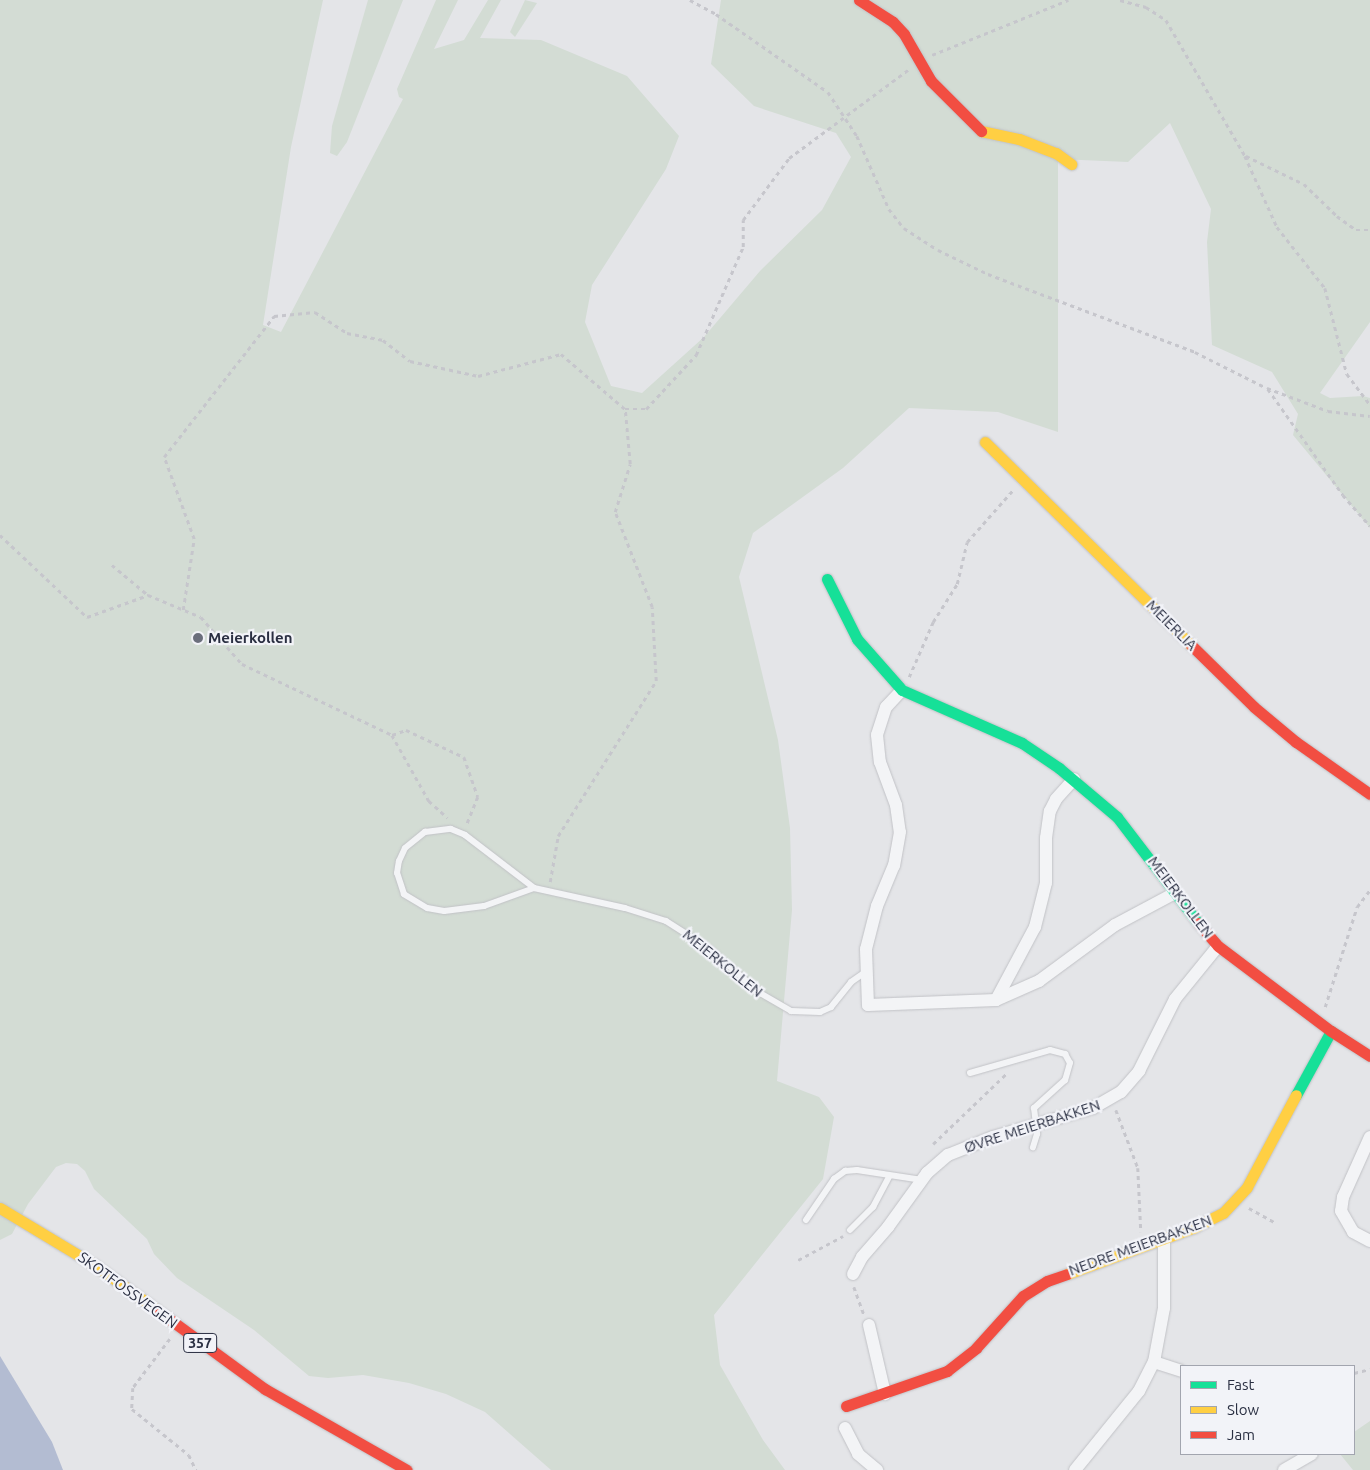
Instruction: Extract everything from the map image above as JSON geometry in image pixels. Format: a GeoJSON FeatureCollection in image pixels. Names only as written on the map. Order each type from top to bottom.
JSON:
{"type":"FeatureCollection","features":[{"type":"Feature","properties":{"kind":"street"},"geometry":{"type":"LineString","coordinates":[[859,0],[893,22],[904,34],[919,62],[944,97],[983,132],[1028,143],[1056,153],[1071,164]]}},
{"type":"Feature","properties":{"kind":"street","name":"MEIERLIA"},"geometry":{"type":"LineString","coordinates":[[985,442],[1024,478],[1254,707],[1296,742],[1370,794]]}},
{"type":"Feature","properties":{"kind":"street","name":"MEIERKOLLEN"},"geometry":{"type":"LineString","coordinates":[[827,578],[857,639],[902,690],[1022,743],[1074,779],[1124,824],[1175,893],[1218,946],[1331,1032],[1370,1056]]}},
{"type":"Feature","properties":{"kind":"street"},"geometry":{"type":"LineString","coordinates":[[902,690],[886,707],[877,736],[880,762],[896,805],[900,832],[894,865],[870,931],[867,971],[868,1005],[996,1000],[1039,981],[1115,925],[1175,893]]}},
{"type":"Feature","properties":{"kind":"street"},"geometry":{"type":"LineString","coordinates":[[996,1000],[1035,926],[1046,888],[1046,838],[1050,811],[1056,799],[1074,779]]}},
{"type":"Feature","properties":{"kind":"street","name":"ØVRE MEIERBAKKEN"},"geometry":{"type":"LineString","coordinates":[[853,1274],[862,1257],[888,1227],[922,1180],[938,1163],[958,1150],[1093,1108],[1111,1099],[1131,1082],[1175,999],[1218,946]]}},
{"type":"Feature","properties":{"kind":"street","name":"NEDRE MEIERBAKKEN"},"geometry":{"type":"LineString","coordinates":[[846,1406],[934,1378],[959,1363],[1033,1288],[1081,1267],[1164,1240],[1217,1217],[1247,1187],[1331,1032]]}},
{"type":"Feature","properties":{"kind":"street"},"geometry":{"type":"LineString","coordinates":[[1370,1137],[1366,1159],[1342,1197],[1341,1211],[1353,1232],[1370,1241]]}},
{"type":"Feature","properties":{"kind":"street","name":"SKOTFOSSVEGEN"},"geometry":{"type":"LineString","coordinates":[[0,1208],[96,1265],[266,1389],[407,1470]]}},
{"type":"Feature","properties":{"kind":"street"},"geometry":{"type":"LineString","coordinates":[[1075,1470],[1139,1392],[1154,1362],[1164,1308],[1164,1240]]}},
{"type":"Feature","properties":{"kind":"street"},"geometry":{"type":"LineString","coordinates":[[869,1325],[885,1394]]}},
{"type":"Feature","properties":{"kind":"street"},"geometry":{"type":"LineString","coordinates":[[1154,1362],[1180,1371]]}},
{"type":"Feature","properties":{"kind":"street"},"geometry":{"type":"LineString","coordinates":[[845,1428],[858,1454],[877,1470]]}},
{"type":"Feature","properties":{"kind":"street"},"geometry":{"type":"LineString","coordinates":[[1284,1470],[1310,1455]]}},
{"type":"Feature","properties":{"kind":"lane","name":"MEIERKOLLEN"},"geometry":{"type":"LineString","coordinates":[[534,888],[484,906],[462,910],[426,908],[404,894],[397,873],[399,861],[414,838],[437,829],[450,829],[465,835],[534,888],[625,908],[666,921],[710,949],[760,994],[791,1011],[820,1012],[830,1007],[851,982],[867,971]]}},
{"type":"Feature","properties":{"kind":"lane"},"geometry":{"type":"LineString","coordinates":[[970,1073],[1057,1050],[1065,1054],[1070,1063],[1065,1080],[1034,1108],[1037,1134],[1033,1147]]}},
{"type":"Feature","properties":{"kind":"lane"},"geometry":{"type":"LineString","coordinates":[[806,1220],[834,1179],[845,1171],[857,1170],[890,1177],[922,1180]]}},
{"type":"Feature","properties":{"kind":"lane"},"geometry":{"type":"LineString","coordinates":[[850,1230],[872,1207],[890,1177]]}},
{"type":"Feature","properties":{"kind":"path"},"geometry":{"type":"LineString","coordinates":[[690,0],[716,14],[828,92],[846,117],[889,208],[904,228],[938,250],[988,274],[1195,352],[1268,388],[1328,411],[1370,416]]}},
{"type":"Feature","properties":{"kind":"path"},"geometry":{"type":"LineString","coordinates":[[183,610],[194,539],[164,457],[274,316],[315,312],[347,333],[383,340],[410,360],[478,376],[561,354],[624,409],[646,409],[696,355],[743,247],[743,220],[788,158],[919,62],[1026,15],[1068,0]]}},
{"type":"Feature","properties":{"kind":"path"},"geometry":{"type":"LineString","coordinates":[[1120,0],[1146,7],[1166,20],[1245,156],[1277,227],[1325,288],[1346,374],[1370,405]]}},
{"type":"Feature","properties":{"kind":"path"},"geometry":{"type":"LineString","coordinates":[[1245,156],[1304,184],[1337,216],[1356,230],[1370,230]]}},
{"type":"Feature","properties":{"kind":"path"},"geometry":{"type":"LineString","coordinates":[[1268,388],[1343,495],[1370,526]]}},
{"type":"Feature","properties":{"kind":"path"},"geometry":{"type":"LineString","coordinates":[[548,891],[558,836],[656,681],[652,607],[615,512],[630,464],[624,409]]}},
{"type":"Feature","properties":{"kind":"path"},"geometry":{"type":"LineString","coordinates":[[902,690],[933,622],[957,584],[968,542],[1024,478]]}},
{"type":"Feature","properties":{"kind":"path"},"geometry":{"type":"LineString","coordinates":[[0,535],[87,617],[148,596]]}},
{"type":"Feature","properties":{"kind":"path"},"geometry":{"type":"LineString","coordinates":[[112,565],[148,596],[201,617],[242,664],[392,736],[429,802],[465,835]]}},
{"type":"Feature","properties":{"kind":"path"},"geometry":{"type":"LineString","coordinates":[[392,736],[406,730],[464,757],[478,796],[466,822],[465,835]]}},
{"type":"Feature","properties":{"kind":"path"},"geometry":{"type":"LineString","coordinates":[[1320,1023],[1357,907],[1370,890]]}},
{"type":"Feature","properties":{"kind":"path"},"geometry":{"type":"LineString","coordinates":[[933,1144],[1020,1059]]}},
{"type":"Feature","properties":{"kind":"path"},"geometry":{"type":"LineString","coordinates":[[1111,1099],[1138,1168],[1141,1229],[1144,1246]]}},
{"type":"Feature","properties":{"kind":"path"},"geometry":{"type":"LineString","coordinates":[[1246,1210],[1252,1206],[1274,1222]]}},
{"type":"Feature","properties":{"kind":"path"},"geometry":{"type":"LineString","coordinates":[[798,1260],[850,1230]]}},
{"type":"Feature","properties":{"kind":"path"},"geometry":{"type":"LineString","coordinates":[[853,1274],[857,1301],[869,1325]]}},
{"type":"Feature","properties":{"kind":"path"},"geometry":{"type":"LineString","coordinates":[[167,1332],[172,1336],[133,1388],[132,1409],[189,1456],[196,1470]]}},
{"type":"Feature","properties":{"kind":"path"},"geometry":{"type":"LineString","coordinates":[[1355,1373],[1370,1368]]}},
{"type":"Feature","properties":{"kind":"shaded area"},"geometry":{"type":"Polygon","coordinates":[[[0,0],[323,0],[291,147],[263,325],[281,332],[403,99],[399,97],[397,89],[436,0],[458,0],[434,49],[464,40],[488,0],[501,0],[480,38],[541,40],[627,76],[679,136],[666,169],[592,285],[585,322],[611,386],[642,393],[704,337],[760,271],[822,210],[851,157],[836,133],[754,106],[711,64],[721,0],[1370,0],[1370,322],[1320,393],[1330,398],[1363,396],[1370,398],[1370,528],[1293,435],[1298,414],[1272,372],[1212,345],[1207,242],[1211,209],[1170,123],[1128,162],[1058,159],[1058,432],[998,412],[909,408],[843,468],[753,533],[739,577],[778,740],[790,828],[792,910],[777,1081],[819,1097],[834,1117],[823,1179],[714,1315],[720,1365],[763,1440],[785,1470],[551,1470],[485,1412],[446,1394],[409,1383],[363,1375],[328,1378],[309,1376],[254,1330],[177,1278],[154,1254],[147,1239],[94,1189],[85,1171],[77,1164],[66,1163],[56,1167],[28,1204],[12,1234],[0,1240],[0,0]]]}},
{"type":"Feature","properties":{"kind":"shaded area"},"geometry":{"type":"Polygon","coordinates":[[[368,0],[403,0],[347,142],[337,156],[330,153],[332,126],[368,0]]]}},
{"type":"Feature","properties":{"kind":"shaded area"},"geometry":{"type":"Polygon","coordinates":[[[525,0],[537,3],[515,37],[510,32],[525,0]]]}},
{"type":"Feature","properties":{"kind":"shaded area"},"geometry":{"type":"Polygon","coordinates":[[[1370,1421],[1370,1470],[1353,1470],[1341,1455],[1355,1455],[1355,1431],[1370,1421]]]}},
{"type":"Feature","properties":{"kind":"water"},"geometry":{"type":"Polygon","coordinates":[[[0,1356],[52,1442],[63,1470],[0,1470],[0,1356]]]}},
{"type":"Feature","properties":{"kind":"traffic: fast"},"geometry":{"type":"LineString","coordinates":[[827,579],[857,639],[902,690],[1022,743],[1059,768],[1117,817],[1198,923]]}},
{"type":"Feature","properties":{"kind":"traffic: fast"},"geometry":{"type":"LineString","coordinates":[[1296,1095],[1331,1031]]}},
{"type":"Feature","properties":{"kind":"traffic: slow"},"geometry":{"type":"LineString","coordinates":[[981,131],[1019,139],[1056,153],[1071,164]]}},
{"type":"Feature","properties":{"kind":"traffic: slow"},"geometry":{"type":"LineString","coordinates":[[985,442],[1191,645]]}},
{"type":"Feature","properties":{"kind":"traffic: slow"},"geometry":{"type":"LineString","coordinates":[[1067,1274],[1193,1228],[1223,1213],[1247,1187],[1296,1095]]}},
{"type":"Feature","properties":{"kind":"traffic: slow"},"geometry":{"type":"LineString","coordinates":[[0,1208],[95,1265],[157,1310]]}},
{"type":"Feature","properties":{"kind":"traffic: jam"},"geometry":{"type":"LineString","coordinates":[[859,0],[893,22],[904,34],[931,81],[981,131]]}},
{"type":"Feature","properties":{"kind":"traffic: jam"},"geometry":{"type":"LineString","coordinates":[[1191,645],[1254,707],[1296,742],[1370,794]]}},
{"type":"Feature","properties":{"kind":"traffic: jam"},"geometry":{"type":"LineString","coordinates":[[1198,923],[1218,946],[1331,1031],[1370,1056]]}},
{"type":"Feature","properties":{"kind":"traffic: jam"},"geometry":{"type":"LineString","coordinates":[[846,1406],[947,1371],[976,1348],[1023,1296],[1047,1281],[1067,1274]]}},
{"type":"Feature","properties":{"kind":"traffic: jam"},"geometry":{"type":"LineString","coordinates":[[157,1310],[265,1389],[407,1470]]}},
{"type":"Feature","properties":{"kind":"place","name":"Meierkollen"},"geometry":{"type":"Point","coordinates":[198,638]}}]}
